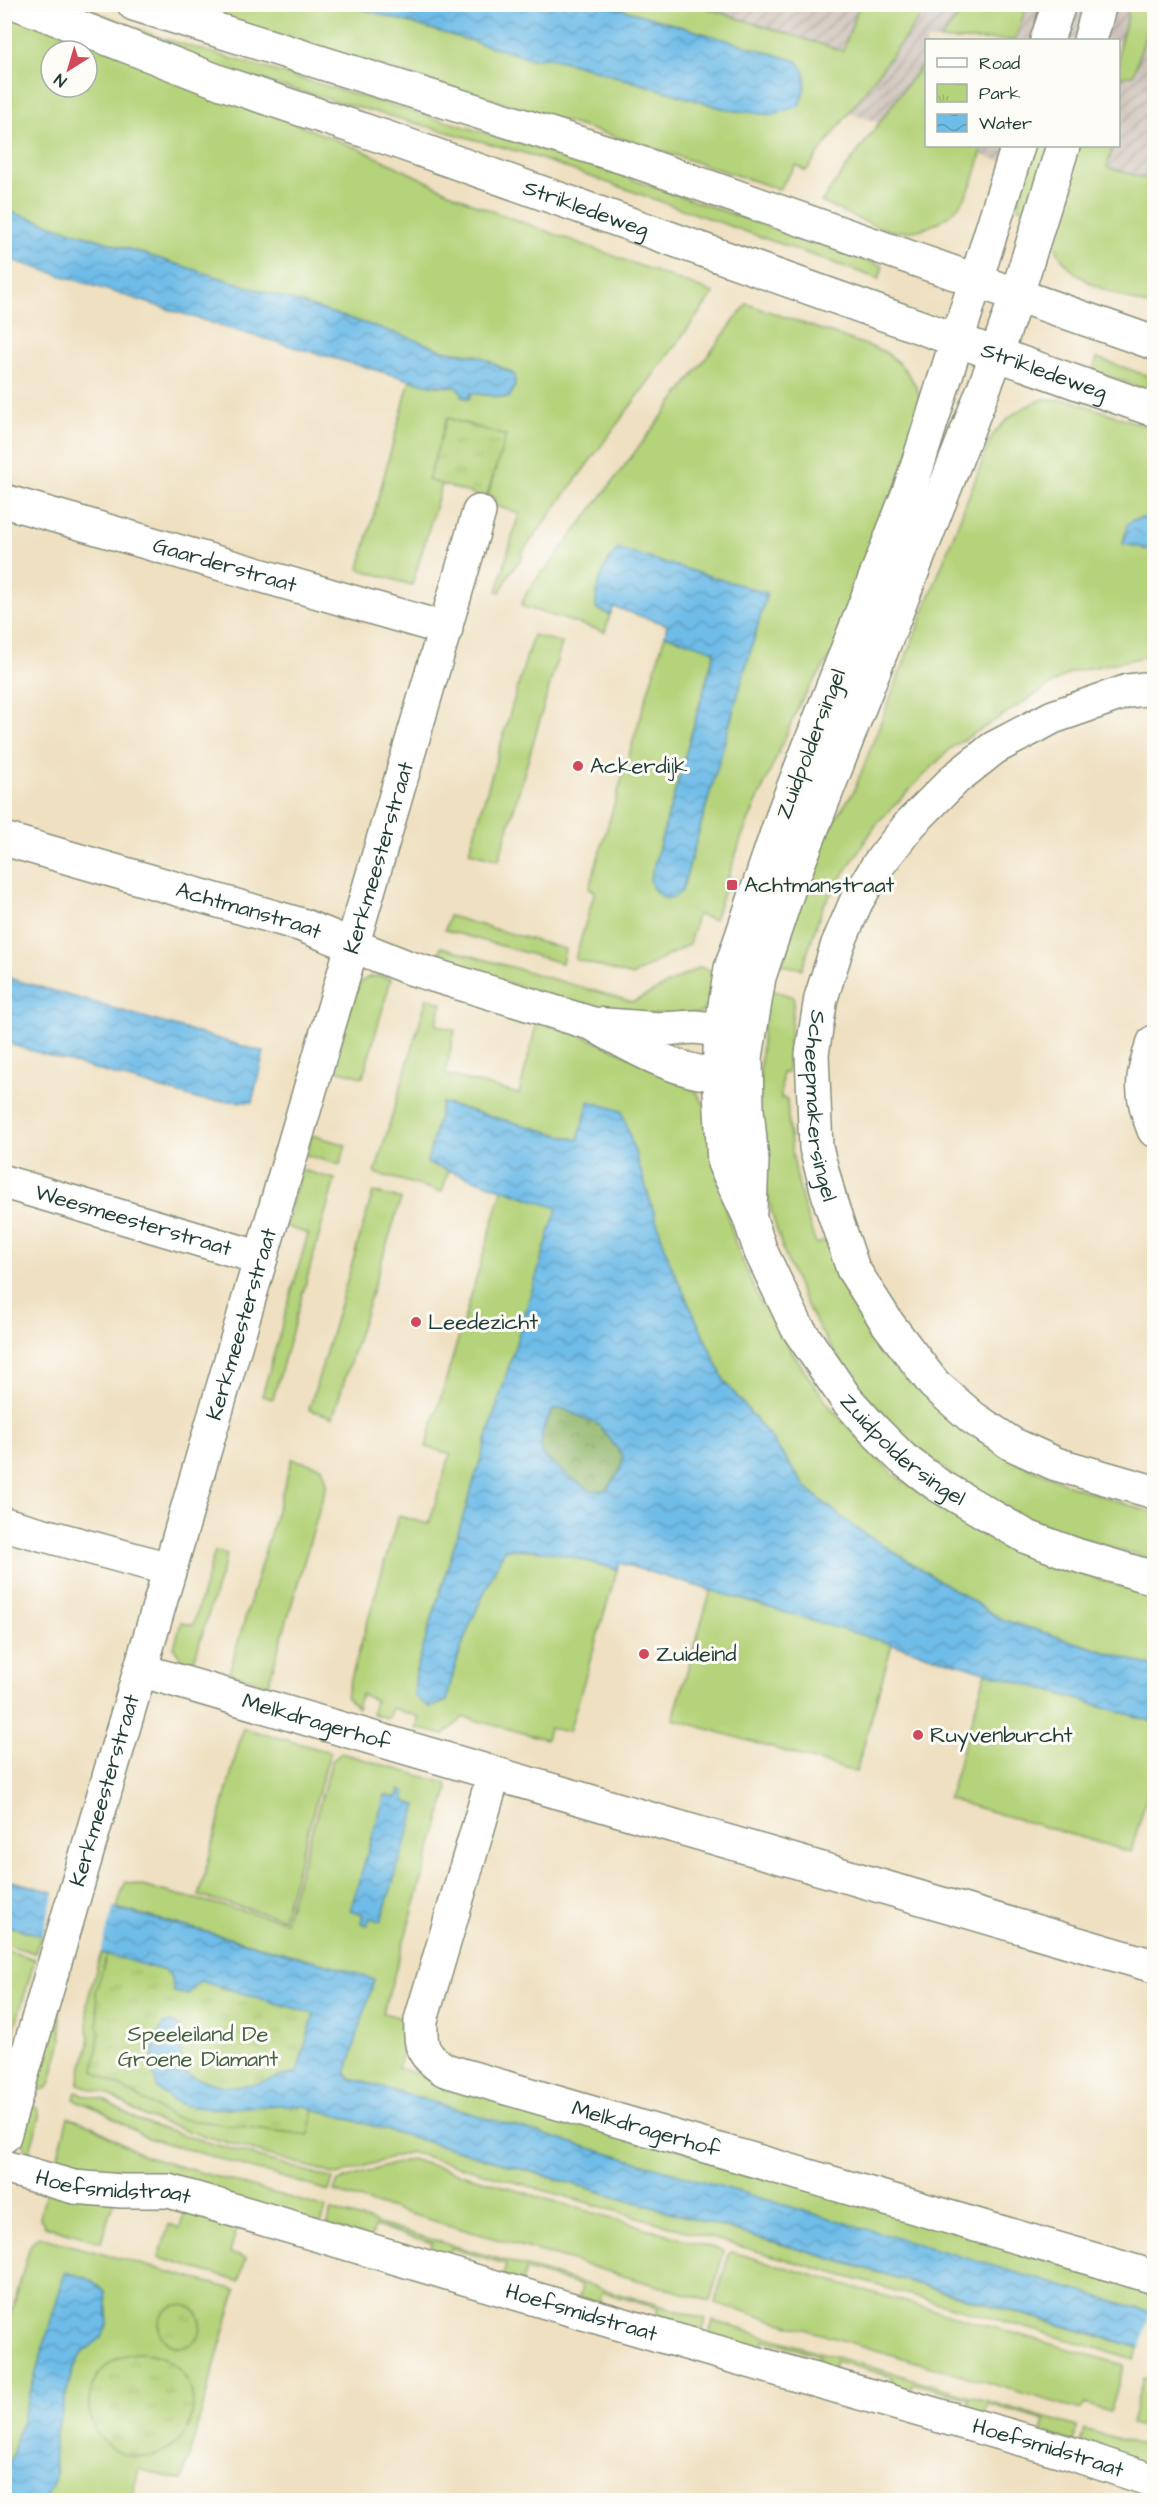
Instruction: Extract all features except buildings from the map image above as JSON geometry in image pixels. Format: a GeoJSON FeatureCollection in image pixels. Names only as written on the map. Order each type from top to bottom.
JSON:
{"type":"FeatureCollection","features":[{"type":"Feature","properties":{"kind":"street","name":"Strikledeweg"},"geometry":{"type":"LineString","coordinates":[[19,4],[222,83],[390,139],[1155,410]]}},
{"type":"Feature","properties":{"kind":"street"},"geometry":{"type":"LineString","coordinates":[[134,4],[626,158],[1155,343]]}},
{"type":"Feature","properties":{"kind":"street"},"geometry":{"type":"LineString","coordinates":[[1047,39],[1059,4]]}},
{"type":"Feature","properties":{"kind":"street"},"geometry":{"type":"LineString","coordinates":[[1090,39],[1100,4]]}},
{"type":"Feature","properties":{"kind":"street","name":"Zuidpoldersingel"},"geometry":{"type":"LineString","coordinates":[[721,1030],[731,968],[785,809],[910,489],[1018,147]]}},
{"type":"Feature","properties":{"kind":"street","name":"Zuidpoldersingel"},"geometry":{"type":"LineString","coordinates":[[1063,147],[996,355],[790,885],[733,1065],[747,1109],[752,1161],[749,1216],[761,1252],[797,1327],[847,1400],[903,1459],[938,1485],[1027,1537],[1076,1555],[1155,1578]]}},
{"type":"Feature","properties":{"kind":"street","name":"Gaarderstraat"},"geometry":{"type":"LineString","coordinates":[[4,501],[446,629]]}},
{"type":"Feature","properties":{"kind":"street","name":"Kerkmeesterstraat"},"geometry":{"type":"LineString","coordinates":[[4,2136],[305,1105],[354,946],[479,512]]}},
{"type":"Feature","properties":{"kind":"street","name":"Scheepmakersingel"},"geometry":{"type":"LineString","coordinates":[[1155,688],[1128,691],[1053,717],[994,748],[956,778],[911,823],[878,865],[856,902],[838,944],[821,998],[812,1054],[816,1148],[831,1204],[853,1269],[888,1324],[934,1384],[973,1418],[1012,1444],[1056,1464],[1155,1492]]}},
{"type":"Feature","properties":{"kind":"street","name":"Achtmanstraat"},"geometry":{"type":"LineString","coordinates":[[4,839],[302,925],[407,968],[593,1024],[630,1046],[691,1070],[733,1065]]}},
{"type":"Feature","properties":{"kind":"street","name":"Achtmanstraat"},"geometry":{"type":"LineString","coordinates":[[593,1024],[721,1030]]}},
{"type":"Feature","properties":{"kind":"street"},"geometry":{"type":"LineString","coordinates":[[721,1030],[733,1065]]}},
{"type":"Feature","properties":{"kind":"street"},"geometry":{"type":"LineString","coordinates":[[1155,1042],[1142,1080],[1147,1111],[1155,1130]]}},
{"type":"Feature","properties":{"kind":"street","name":"Weesmeesterstraat"},"geometry":{"type":"LineString","coordinates":[[4,1182],[261,1258]]}},
{"type":"Feature","properties":{"kind":"street"},"geometry":{"type":"LineString","coordinates":[[4,1524],[169,1569]]}},
{"type":"Feature","properties":{"kind":"street","name":"Melkdragerhof"},"geometry":{"type":"LineString","coordinates":[[140,1670],[1155,1966]]}},
{"type":"Feature","properties":{"kind":"street","name":"Melkdragerhof"},"geometry":{"type":"LineString","coordinates":[[494,1774],[421,2020],[420,2040],[428,2059],[445,2070],[468,2077],[1155,2277]]}},
{"type":"Feature","properties":{"kind":"street","name":"Hoefsmidstraat"},"geometry":{"type":"LineString","coordinates":[[4,2167],[74,2187],[122,2191],[169,2191],[1072,2454],[1155,2481]]}},
{"type":"Feature","properties":{"kind":"shaded area"},"geometry":{"type":"Polygon","coordinates":[[[493,5],[1154,5],[1154,210],[956,147],[1120,147],[1120,39],[925,39],[925,137],[493,5]]]}},
{"type":"Feature","properties":{"kind":"green space"},"geometry":{"type":"Polygon","coordinates":[[[52,5],[80,5],[155,36],[558,154],[883,266],[879,279],[527,154],[202,64],[52,5]]]}},
{"type":"Feature","properties":{"kind":"green space"},"geometry":{"type":"Polygon","coordinates":[[[177,5],[349,5],[532,59],[545,57],[571,63],[728,110],[772,115],[797,61],[608,5],[696,5],[843,51],[859,5],[929,5],[806,171],[796,165],[779,189],[643,145],[177,5]]]}},
{"type":"Feature","properties":{"kind":"green space"},"geometry":{"type":"Polygon","coordinates":[[[967,5],[1027,5],[1015,39],[941,39],[967,5]]]}},
{"type":"Feature","properties":{"kind":"green space"},"geometry":{"type":"Polygon","coordinates":[[[1125,5],[1154,6],[1134,74],[1120,78],[1120,43],[1128,15],[1125,5]]]}},
{"type":"Feature","properties":{"kind":"green space"},"geometry":{"type":"Polygon","coordinates":[[[4,8],[82,39],[39,39],[39,99],[99,99],[99,46],[362,150],[476,205],[714,293],[521,554],[523,556],[510,573],[500,592],[497,591],[519,513],[493,505],[495,498],[488,495],[505,436],[448,418],[428,480],[442,484],[412,585],[359,569],[410,380],[436,386],[456,387],[469,399],[471,393],[505,398],[512,393],[515,386],[511,372],[476,355],[442,350],[408,337],[5,210],[4,8]]]}},
{"type":"Feature","properties":{"kind":"green space"},"geometry":{"type":"Polygon","coordinates":[[[925,60],[925,147],[983,147],[977,170],[960,204],[952,213],[932,225],[921,229],[897,231],[868,223],[821,202],[925,60]]]}},
{"type":"Feature","properties":{"kind":"green space"},"geometry":{"type":"Polygon","coordinates":[[[1035,147],[1049,147],[1029,211],[1017,207],[1035,147]]]}},
{"type":"Feature","properties":{"kind":"green space"},"geometry":{"type":"Polygon","coordinates":[[[1076,147],[1113,147],[1107,167],[1154,181],[1154,308],[1088,281],[1073,271],[1062,259],[1055,243],[1052,225],[1076,147]]]}},
{"type":"Feature","properties":{"kind":"green space"},"geometry":{"type":"Polygon","coordinates":[[[747,304],[883,351],[898,362],[910,376],[918,391],[923,410],[844,636],[800,703],[742,836],[714,920],[697,915],[689,944],[632,976],[575,959],[595,891],[589,888],[665,635],[715,650],[650,879],[673,898],[682,891],[767,593],[618,549],[601,576],[598,591],[596,608],[610,615],[605,632],[521,606],[526,594],[542,571],[545,571],[747,304]]]}},
{"type":"Feature","properties":{"kind":"green space"},"geometry":{"type":"Polygon","coordinates":[[[1097,358],[1154,378],[1154,392],[1093,371],[1097,358]]]}},
{"type":"Feature","properties":{"kind":"green space"},"geometry":{"type":"Polygon","coordinates":[[[1044,399],[1070,400],[1154,429],[1154,516],[1133,520],[1143,549],[1154,550],[1154,655],[1071,672],[951,748],[877,823],[823,906],[802,969],[782,965],[810,857],[854,791],[992,436],[1015,413],[1044,399]]]}},
{"type":"Feature","properties":{"kind":"green space"},"geometry":{"type":"Polygon","coordinates":[[[447,418],[506,436],[486,498],[428,480],[447,418]]]}},
{"type":"Feature","properties":{"kind":"green space"},"geometry":{"type":"Polygon","coordinates":[[[533,635],[562,643],[499,860],[469,852],[533,635]]]}},
{"type":"Feature","properties":{"kind":"green space"},"geometry":{"type":"Polygon","coordinates":[[[449,916],[565,949],[562,963],[445,930],[449,916]]]}},
{"type":"Feature","properties":{"kind":"green space"},"geometry":{"type":"Polygon","coordinates":[[[441,947],[633,1002],[700,967],[721,974],[708,1005],[700,1013],[618,1015],[436,962],[441,947]]]}},
{"type":"Feature","properties":{"kind":"green space"},"geometry":{"type":"Polygon","coordinates":[[[379,976],[391,979],[363,1077],[332,1069],[355,986],[369,977],[379,976]]]}},
{"type":"Feature","properties":{"kind":"green space"},"geometry":{"type":"Polygon","coordinates":[[[765,988],[794,997],[787,1073],[782,1073],[781,1098],[787,1099],[793,1154],[810,1226],[816,1244],[826,1241],[852,1297],[883,1345],[914,1382],[1021,1464],[1071,1486],[1154,1513],[1154,1560],[1047,1526],[1013,1511],[972,1488],[934,1461],[898,1430],[838,1358],[814,1318],[793,1275],[777,1231],[765,1185],[760,1150],[759,1082],[765,988]]]}},
{"type":"Feature","properties":{"kind":"green space"},"geometry":{"type":"Polygon","coordinates":[[[427,998],[442,1003],[436,1025],[455,1030],[445,1074],[519,1094],[537,1022],[574,1032],[685,1080],[698,1094],[708,1112],[719,1187],[736,1245],[758,1298],[827,1403],[892,1473],[978,1532],[1041,1562],[1154,1596],[1154,1667],[1001,1619],[857,1529],[807,1489],[768,1434],[725,1382],[670,1263],[578,1140],[442,1103],[428,1163],[449,1169],[442,1192],[375,1173],[427,998]]]}},
{"type":"Feature","properties":{"kind":"green space"},"geometry":{"type":"Polygon","coordinates":[[[312,1135],[346,1145],[340,1165],[306,1155],[312,1135]]]}},
{"type":"Feature","properties":{"kind":"green space"},"geometry":{"type":"Polygon","coordinates":[[[301,1170],[335,1179],[273,1399],[262,1396],[308,1234],[285,1226],[301,1170]]]}},
{"type":"Feature","properties":{"kind":"green space"},"geometry":{"type":"Polygon","coordinates":[[[503,1188],[558,1207],[416,1671],[447,1701],[463,1642],[505,1549],[551,1551],[617,1570],[569,1732],[549,1728],[546,1739],[464,1717],[444,1735],[416,1728],[419,1717],[392,1708],[388,1718],[372,1714],[375,1700],[361,1694],[357,1708],[346,1696],[398,1516],[429,1524],[450,1454],[426,1447],[503,1188]]]}},
{"type":"Feature","properties":{"kind":"green space"},"geometry":{"type":"Polygon","coordinates":[[[373,1192],[401,1199],[333,1417],[309,1410],[373,1192]]]}},
{"type":"Feature","properties":{"kind":"green space"},"geometry":{"type":"Polygon","coordinates":[[[554,1409],[564,1409],[599,1425],[623,1456],[621,1469],[607,1490],[592,1491],[570,1478],[542,1455],[543,1431],[554,1409]]]}},
{"type":"Feature","properties":{"kind":"green space"},"geometry":{"type":"Polygon","coordinates":[[[292,1459],[322,1467],[327,1483],[268,1685],[229,1673],[292,1459]]]}},
{"type":"Feature","properties":{"kind":"green space"},"geometry":{"type":"Polygon","coordinates":[[[215,1551],[227,1554],[193,1664],[181,1659],[174,1648],[181,1622],[193,1625],[215,1551]]]}},
{"type":"Feature","properties":{"kind":"green space"},"geometry":{"type":"Polygon","coordinates":[[[711,1590],[892,1644],[856,1772],[673,1719],[711,1590]]]}},
{"type":"Feature","properties":{"kind":"green space"},"geometry":{"type":"Polygon","coordinates":[[[986,1672],[1154,1722],[1154,1771],[1131,1852],[948,1799],[986,1672]]]}},
{"type":"Feature","properties":{"kind":"green space"},"geometry":{"type":"Polygon","coordinates":[[[243,1728],[330,1752],[283,1918],[199,1896],[243,1728]]]}},
{"type":"Feature","properties":{"kind":"green space"},"geometry":{"type":"Polygon","coordinates":[[[341,1753],[446,1783],[448,1790],[383,2013],[409,2020],[398,2068],[1154,2288],[1150,2312],[350,2078],[346,2074],[338,1967],[117,1908],[125,1882],[285,1921],[332,1761],[341,1753]]]}},
{"type":"Feature","properties":{"kind":"green space"},"geometry":{"type":"Polygon","coordinates":[[[4,1925],[41,1935],[35,1953],[5,1944],[4,1925]]]}},
{"type":"Feature","properties":{"kind":"green space","name":"Speeleiland De Groene Diamant"},"geometry":{"type":"Polygon","coordinates":[[[110,1944],[333,2009],[309,2135],[174,2118],[94,2071],[99,2036],[96,1991],[110,1944]]]}},
{"type":"Feature","properties":{"kind":"green space"},"geometry":{"type":"Polygon","coordinates":[[[4,1950],[35,1959],[5,2061],[4,1950]]]}},
{"type":"Feature","properties":{"kind":"green space"},"geometry":{"type":"Polygon","coordinates":[[[101,1953],[165,1971],[304,2106],[1138,2348],[1135,2359],[410,2152],[337,2175],[146,2117],[108,2094],[78,2084],[89,2044],[87,2002],[101,1953]]]}},
{"type":"Feature","properties":{"kind":"green space"},"geometry":{"type":"Polygon","coordinates":[[[58,1999],[62,2041],[50,2084],[47,2088],[39,2090],[33,2087],[58,1999]]]}},
{"type":"Feature","properties":{"kind":"green space"},"geometry":{"type":"Polygon","coordinates":[[[76,2092],[106,2101],[140,2121],[156,2127],[333,2179],[329,2191],[145,2137],[100,2110],[74,2099],[76,2092]]]}},
{"type":"Feature","properties":{"kind":"green space"},"geometry":{"type":"Polygon","coordinates":[[[28,2105],[37,2108],[40,2117],[28,2157],[22,2143],[21,2131],[28,2105]]]}},
{"type":"Feature","properties":{"kind":"green space"},"geometry":{"type":"Polygon","coordinates":[[[68,2117],[92,2126],[146,2157],[326,2208],[321,2224],[55,2168],[68,2117]]]}},
{"type":"Feature","properties":{"kind":"green space"},"geometry":{"type":"Polygon","coordinates":[[[410,2159],[724,2251],[710,2301],[334,2192],[338,2181],[410,2159]]]}},
{"type":"Feature","properties":{"kind":"green space"},"geometry":{"type":"Polygon","coordinates":[[[46,2192],[114,2200],[101,2242],[45,2226],[40,2218],[46,2192]]]}},
{"type":"Feature","properties":{"kind":"green space"},"geometry":{"type":"Polygon","coordinates":[[[185,2210],[238,2225],[230,2253],[246,2258],[239,2281],[159,2258],[169,2224],[180,2228],[185,2210]]]}},
{"type":"Feature","properties":{"kind":"green space"},"geometry":{"type":"Polygon","coordinates":[[[331,2210],[706,2319],[702,2334],[655,2321],[658,2308],[602,2292],[599,2305],[579,2298],[582,2286],[526,2270],[522,2282],[503,2277],[506,2264],[451,2248],[447,2261],[429,2256],[432,2243],[375,2226],[371,2238],[327,2226],[331,2210]]]}},
{"type":"Feature","properties":{"kind":"green space"},"geometry":{"type":"Polygon","coordinates":[[[40,2237],[236,2290],[182,2481],[139,2469],[131,2500],[60,2500],[46,2497],[55,2478],[54,2443],[72,2371],[82,2353],[102,2337],[105,2291],[5,2479],[5,2337],[30,2246],[40,2237]]]}},
{"type":"Feature","properties":{"kind":"green space"},"geometry":{"type":"Polygon","coordinates":[[[729,2253],[1124,2365],[1110,2412],[1085,2404],[1081,2410],[715,2303],[729,2253]]]}},
{"type":"Feature","properties":{"kind":"green space"},"geometry":{"type":"Polygon","coordinates":[[[180,2305],[188,2306],[195,2311],[200,2318],[200,2334],[195,2341],[188,2346],[180,2347],[172,2346],[165,2341],[160,2334],[159,2326],[160,2318],[165,2311],[172,2306],[180,2305]]]}},
{"type":"Feature","properties":{"kind":"green space"},"geometry":{"type":"Polygon","coordinates":[[[713,2321],[1077,2427],[1073,2442],[1042,2432],[1045,2420],[988,2404],[984,2416],[966,2411],[970,2399],[913,2383],[910,2394],[889,2388],[892,2377],[836,2361],[833,2372],[816,2368],[819,2355],[764,2340],[760,2351],[708,2337],[713,2321]]]}},
{"type":"Feature","properties":{"kind":"green space"},"geometry":{"type":"Polygon","coordinates":[[[141,2353],[161,2357],[178,2368],[189,2385],[193,2405],[189,2425],[178,2442],[161,2453],[141,2457],[121,2453],[104,2442],[93,2425],[89,2405],[93,2385],[104,2368],[121,2357],[141,2353]]]}},
{"type":"Feature","properties":{"kind":"green space"},"geometry":{"type":"Polygon","coordinates":[[[1143,2378],[1154,2382],[1154,2430],[1131,2424],[1143,2378]]]}},
{"type":"Feature","properties":{"kind":"green space"},"geometry":{"type":"Polygon","coordinates":[[[1084,2429],[1154,2449],[1154,2466],[1080,2444],[1084,2429]]]}},
{"type":"Feature","properties":{"kind":"water"},"geometry":{"type":"Polygon","coordinates":[[[541,4],[550,7],[553,4],[608,5],[797,61],[804,72],[806,82],[799,106],[772,115],[729,110],[571,63],[545,57],[532,59],[349,5],[541,4]]]}},
{"type":"Feature","properties":{"kind":"water"},"geometry":{"type":"Polygon","coordinates":[[[4,210],[408,337],[442,350],[481,357],[515,375],[515,386],[509,398],[471,393],[469,399],[462,397],[462,392],[456,387],[425,384],[241,332],[5,258],[4,210]]]}},
{"type":"Feature","properties":{"kind":"water"},"geometry":{"type":"Polygon","coordinates":[[[1154,516],[1154,550],[1123,544],[1127,525],[1133,520],[1154,516]]]}},
{"type":"Feature","properties":{"kind":"water"},"geometry":{"type":"Polygon","coordinates":[[[618,549],[767,593],[682,891],[673,898],[663,898],[653,889],[650,879],[715,651],[665,635],[667,625],[614,607],[610,615],[596,608],[601,576],[618,549]]]}},
{"type":"Feature","properties":{"kind":"water"},"geometry":{"type":"Polygon","coordinates":[[[5,977],[264,1052],[252,1102],[200,1100],[5,1043],[5,977]]]}},
{"type":"Feature","properties":{"kind":"water"},"geometry":{"type":"Polygon","coordinates":[[[589,1101],[622,1111],[670,1263],[725,1382],[768,1434],[807,1489],[857,1529],[1001,1619],[1154,1667],[1154,1722],[619,1563],[617,1570],[562,1555],[520,1549],[505,1549],[496,1567],[463,1642],[447,1701],[430,1708],[414,1696],[416,1671],[557,1208],[427,1163],[442,1103],[578,1140],[589,1101]],[[554,1409],[547,1420],[541,1443],[542,1455],[570,1478],[592,1491],[607,1490],[621,1469],[623,1456],[599,1425],[564,1409],[554,1409]]]}},
{"type":"Feature","properties":{"kind":"water"},"geometry":{"type":"Polygon","coordinates":[[[400,1790],[406,1792],[404,1801],[417,1805],[381,1921],[370,1918],[367,1925],[361,1923],[363,1915],[350,1911],[385,1795],[397,1798],[400,1790]]]}},
{"type":"Feature","properties":{"kind":"water"},"geometry":{"type":"Polygon","coordinates":[[[4,1879],[338,1967],[374,1980],[346,2074],[350,2078],[1154,2313],[1154,2352],[304,2106],[215,2109],[181,2104],[167,2097],[155,2081],[153,2054],[155,2041],[164,2024],[172,2022],[180,2028],[181,2062],[185,2073],[217,2084],[242,2086],[297,2073],[314,2014],[200,1981],[188,1995],[174,1992],[170,1975],[165,1971],[5,1925],[4,1879]]]}},
{"type":"Feature","properties":{"kind":"water"},"geometry":{"type":"Polygon","coordinates":[[[65,2272],[87,2278],[105,2291],[108,2323],[102,2337],[82,2353],[72,2371],[54,2443],[55,2478],[45,2500],[5,2500],[5,2479],[65,2272]]]}},
{"type":"Feature","properties":{"kind":"pier"},"geometry":{"type":"Polygon","coordinates":[[[55,1889],[114,1905],[100,1955],[41,1939],[55,1889]]]}},
{"type":"Feature","properties":{"kind":"pier"},"geometry":{"type":"Polygon","coordinates":[[[1151,2309],[1154,2310],[1154,2355],[1139,2351],[1151,2309]]]}},
{"type":"Feature","properties":{"kind":"place","name":"Ackerdijk"},"geometry":{"type":"Point","coordinates":[578,766]}},
{"type":"Feature","properties":{"kind":"place","name":"Achtmanstraat"},"geometry":{"type":"Point","coordinates":[732,885]}},
{"type":"Feature","properties":{"kind":"place","name":"Leedezicht"},"geometry":{"type":"Point","coordinates":[416,1322]}},
{"type":"Feature","properties":{"kind":"place","name":"Zuideind"},"geometry":{"type":"Point","coordinates":[644,1654]}},
{"type":"Feature","properties":{"kind":"place","name":"Ruyvenburcht"},"geometry":{"type":"Point","coordinates":[918,1735]}}]}
